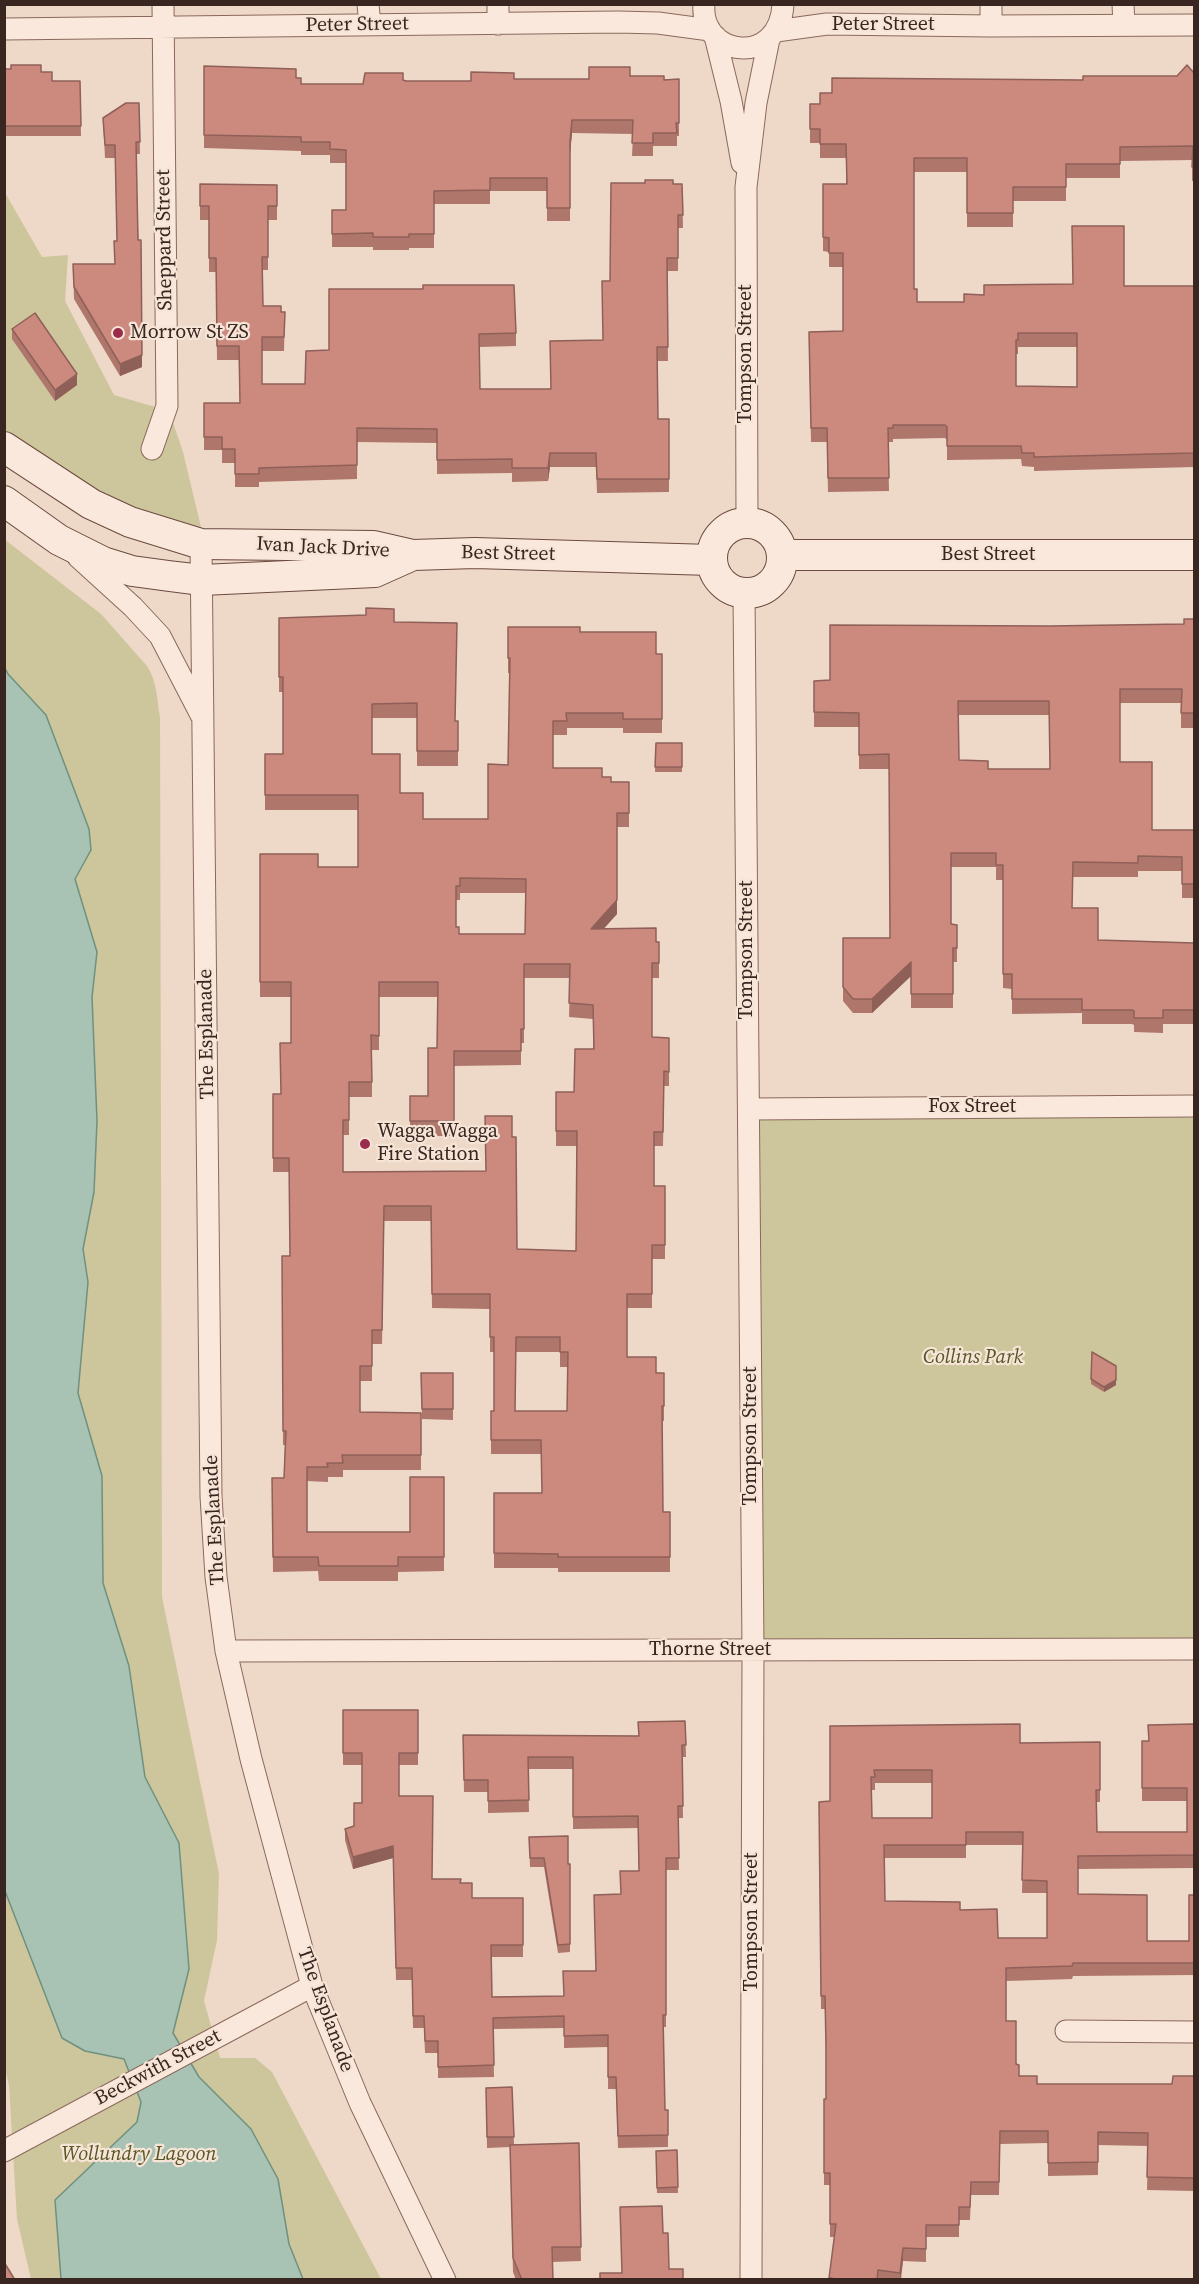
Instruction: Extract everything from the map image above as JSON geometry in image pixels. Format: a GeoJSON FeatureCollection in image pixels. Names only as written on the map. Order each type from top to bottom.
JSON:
{"type":"FeatureCollection","features":[{"type":"Feature","properties":{"kind":"street","name":"Sheppard Street"},"geometry":{"type":"LineString","coordinates":[[152,449],[167,406],[163,4]]}},
{"type":"Feature","properties":{"kind":"street","name":"Tompson Street"},"geometry":{"type":"LineString","coordinates":[[705,4],[706,20],[712,33],[731,101],[746,187]]}},
{"type":"Feature","properties":{"kind":"street","name":"Tompson Street"},"geometry":{"type":"LineString","coordinates":[[747,522],[746,187],[756,103],[772,35],[782,19],[783,4]]}},
{"type":"Feature","properties":{"kind":"street"},"geometry":{"type":"LineString","coordinates":[[991,4],[991,26]]}},
{"type":"Feature","properties":{"kind":"street","name":"Peter Street"},"geometry":{"type":"LineString","coordinates":[[4,29],[163,28],[369,15],[498,14],[658,23],[712,33],[724,44],[736,48],[747,48],[759,45],[772,35],[827,24],[991,26],[1124,15],[1194,25]]}},
{"type":"Feature","properties":{"kind":"street","name":"Ivan Jack Drive"},"geometry":{"type":"LineString","coordinates":[[4,447],[91,504],[130,522],[201,543],[374,546],[414,555]]}},
{"type":"Feature","properties":{"kind":"street","name":"Ivan Jack Drive"},"geometry":{"type":"LineString","coordinates":[[4,501],[58,540],[103,562],[132,571],[202,580],[375,572],[414,555]]}},
{"type":"Feature","properties":{"kind":"street"},"geometry":{"type":"LineString","coordinates":[[747,522],[758,523],[775,535],[782,555],[781,567],[772,583],[757,592],[744,593],[725,586],[713,570],[711,560],[712,548],[717,537],[735,524],[747,522]]}},
{"type":"Feature","properties":{"kind":"street","name":"The Esplanade"},"geometry":{"type":"LineString","coordinates":[[58,540],[133,607],[160,636],[204,721]]}},
{"type":"Feature","properties":{"kind":"street","name":"The Esplanade"},"geometry":{"type":"LineString","coordinates":[[201,543],[212,1496],[216,1577],[226,1651],[251,1759],[312,1986],[360,2103],[445,2280]]}},
{"type":"Feature","properties":{"kind":"street","name":"Best Street"},"geometry":{"type":"LineString","coordinates":[[414,555],[475,552],[711,560]]}},
{"type":"Feature","properties":{"kind":"street","name":"Best Street"},"geometry":{"type":"LineString","coordinates":[[782,555],[1194,555]]}},
{"type":"Feature","properties":{"kind":"street","name":"Tompson Street"},"geometry":{"type":"LineString","coordinates":[[744,593],[753,1650],[751,2280]]}},
{"type":"Feature","properties":{"kind":"street","name":"Fox Street"},"geometry":{"type":"LineString","coordinates":[[749,1108],[1194,1106]]}},
{"type":"Feature","properties":{"kind":"street","name":"Thorne Street"},"geometry":{"type":"LineString","coordinates":[[226,1651],[1194,1649]]}},
{"type":"Feature","properties":{"kind":"street","name":"Beckwith Street"},"geometry":{"type":"LineString","coordinates":[[4,2151],[312,1986]]}},
{"type":"Feature","properties":{"kind":"street"},"geometry":{"type":"LineString","coordinates":[[1066,2031],[1194,2032]]}},
{"type":"Feature","properties":{"kind":"green space"},"geometry":{"type":"Polygon","coordinates":[[[4,191],[42,257],[68,255],[65,301],[114,395],[169,411],[183,452],[204,540],[169,529],[5,442],[4,191]]]}},
{"type":"Feature","properties":{"kind":"green space","name":"Wollundry Lagoon"},"geometry":{"type":"Polygon","coordinates":[[[4,539],[101,614],[147,666],[155,684],[160,718],[162,1597],[219,1874],[217,1940],[204,2001],[220,2058],[255,2058],[272,2072],[381,2279],[31,2279],[17,2219],[9,2085],[4,2065],[4,539]]]}},
{"type":"Feature","properties":{"kind":"green space","name":"Collins Park"},"geometry":{"type":"Polygon","coordinates":[[[1194,1106],[1194,1649],[753,1650],[749,1109],[1194,1106]]]}},
{"type":"Feature","properties":{"kind":"shaded area","name":"Wollundry Lagoon"},"geometry":{"type":"Polygon","coordinates":[[[4,666],[8,674],[46,715],[89,829],[91,850],[75,879],[97,952],[92,997],[97,1121],[94,1192],[83,1249],[88,1282],[78,1393],[102,1476],[103,1583],[129,1666],[145,1777],[179,1843],[189,1969],[173,2033],[199,2077],[251,2129],[278,2179],[289,2244],[303,2279],[61,2279],[55,2200],[137,2122],[141,2102],[124,2059],[85,2051],[62,2038],[5,1891],[4,666]]]}},
{"type":"Feature","properties":{"kind":"building"},"geometry":{"type":"Polygon","coordinates":[[[11,65],[41,65],[41,72],[52,72],[52,81],[80,81],[81,126],[4,126],[4,69],[11,69],[11,65]]]}},
{"type":"Feature","properties":{"kind":"building"},"geometry":{"type":"Polygon","coordinates":[[[1187,65],[1194,73],[1194,167],[1192,167],[1193,146],[1120,147],[1120,164],[1066,164],[1066,187],[1013,187],[1013,213],[967,213],[967,158],[914,158],[914,289],[917,289],[917,302],[964,302],[964,294],[984,295],[984,285],[1073,284],[1072,226],[1124,226],[1124,286],[1194,286],[1194,453],[1034,457],[1034,453],[1022,453],[1021,446],[947,446],[947,427],[945,425],[893,425],[893,428],[888,428],[889,478],[828,478],[827,428],[811,428],[809,332],[843,331],[843,253],[829,253],[829,238],[823,237],[823,184],[847,184],[846,144],[820,144],[820,129],[810,129],[810,104],[820,104],[820,93],[832,93],[832,78],[1083,80],[1083,76],[1177,76],[1187,65]],[[1018,333],[1016,386],[1077,387],[1077,333],[1018,333]]]}},
{"type":"Feature","properties":{"kind":"building"},"geometry":{"type":"Polygon","coordinates":[[[204,66],[296,69],[296,78],[301,78],[301,84],[363,84],[365,73],[403,73],[403,80],[406,81],[471,81],[471,72],[514,73],[514,79],[589,79],[589,67],[630,67],[630,76],[664,76],[664,80],[679,79],[679,123],[676,123],[677,133],[653,133],[653,143],[632,143],[633,120],[572,120],[570,208],[547,208],[547,178],[490,178],[490,190],[434,191],[434,234],[373,237],[373,233],[332,234],[332,210],[346,210],[346,150],[330,149],[330,142],[301,142],[301,137],[204,135],[204,66]]]}},
{"type":"Feature","properties":{"kind":"building"},"geometry":{"type":"Polygon","coordinates":[[[126,103],[139,103],[140,142],[136,142],[138,240],[141,240],[142,355],[120,364],[74,287],[73,264],[115,264],[114,241],[117,241],[115,145],[105,145],[103,118],[126,103]]]}},
{"type":"Feature","properties":{"kind":"building"},"geometry":{"type":"Polygon","coordinates":[[[645,180],[673,180],[673,184],[682,184],[683,215],[678,215],[678,258],[667,258],[668,347],[657,347],[658,419],[669,419],[669,479],[597,479],[596,453],[550,453],[548,468],[512,468],[512,459],[437,460],[437,429],[357,428],[357,465],[259,468],[259,474],[235,474],[235,449],[222,449],[222,437],[204,437],[204,403],[240,403],[239,346],[217,346],[216,258],[209,258],[209,206],[200,206],[200,184],[277,185],[277,206],[268,206],[268,257],[262,257],[263,306],[281,306],[281,312],[285,312],[284,337],[262,337],[262,384],[305,384],[306,351],[329,350],[329,289],[423,289],[423,285],[514,285],[516,333],[479,334],[480,389],[551,389],[550,341],[603,340],[602,281],[610,281],[611,183],[645,183],[645,180]]]}},
{"type":"Feature","properties":{"kind":"building"},"geometry":{"type":"Polygon","coordinates":[[[35,313],[77,374],[55,390],[12,329],[35,313]]]}},
{"type":"Feature","properties":{"kind":"building"},"geometry":{"type":"Polygon","coordinates":[[[366,608],[394,609],[394,622],[457,623],[455,721],[458,721],[458,751],[417,751],[417,703],[372,704],[372,754],[400,754],[400,793],[423,793],[423,819],[488,819],[488,764],[508,765],[510,658],[508,658],[508,627],[580,627],[580,632],[656,632],[656,654],[662,654],[662,719],[623,719],[623,713],[566,713],[567,721],[553,721],[553,768],[602,768],[602,777],[611,777],[611,782],[629,782],[629,813],[617,813],[617,900],[591,929],[656,928],[656,942],[659,942],[659,963],[652,963],[652,1037],[669,1038],[669,1072],[664,1071],[663,1132],[654,1132],[654,1186],[665,1186],[665,1245],[652,1245],[652,1294],[627,1294],[627,1357],[656,1357],[656,1373],[664,1373],[663,1512],[670,1512],[670,1557],[558,1557],[558,1554],[494,1553],[494,1493],[542,1493],[541,1440],[491,1440],[491,1411],[494,1411],[494,1337],[490,1337],[490,1294],[432,1294],[431,1206],[384,1206],[382,1330],[372,1330],[372,1366],[360,1366],[360,1412],[421,1413],[421,1455],[342,1455],[343,1463],[327,1463],[328,1467],[307,1467],[307,1532],[410,1532],[410,1477],[444,1477],[444,1557],[398,1557],[398,1566],[319,1566],[318,1557],[273,1557],[272,1478],[284,1478],[286,1431],[283,1431],[282,1256],[290,1256],[289,1158],[273,1158],[273,1094],[281,1094],[280,1043],[291,1043],[291,982],[260,982],[260,854],[318,854],[318,867],[358,867],[358,795],[265,795],[265,754],[283,754],[283,677],[279,677],[279,618],[366,615],[366,608]],[[460,878],[460,886],[456,886],[456,927],[459,927],[459,934],[525,934],[526,879],[460,878]],[[524,964],[524,1029],[521,1029],[521,1051],[454,1051],[454,1121],[410,1121],[410,1096],[428,1096],[428,1048],[437,1048],[438,982],[379,982],[379,1036],[371,1035],[372,1082],[349,1082],[349,1120],[343,1120],[343,1172],[486,1171],[485,1116],[512,1116],[512,1137],[516,1137],[517,1249],[576,1251],[577,1131],[556,1131],[556,1092],[574,1092],[575,1049],[594,1049],[593,1005],[569,1003],[570,964],[524,964]],[[516,1337],[515,1411],[567,1411],[568,1352],[560,1352],[560,1337],[516,1337]]]}},
{"type":"Feature","properties":{"kind":"building"},"geometry":{"type":"Polygon","coordinates":[[[1184,619],[1194,619],[1194,713],[1181,713],[1182,689],[1120,689],[1120,762],[1152,762],[1152,830],[1194,830],[1194,884],[1182,884],[1182,857],[1138,856],[1138,863],[1073,862],[1072,908],[1098,908],[1098,940],[1194,943],[1194,1010],[1163,1010],[1163,1018],[1134,1018],[1132,1010],[1082,1010],[1082,999],[1012,999],[1012,974],[1003,974],[1003,865],[996,865],[996,853],[951,853],[951,924],[957,925],[957,948],[953,948],[953,994],[911,994],[911,962],[872,999],[853,999],[843,987],[843,938],[890,938],[889,754],[859,755],[859,713],[814,712],[814,681],[830,680],[830,625],[1184,624],[1184,619]],[[958,701],[959,760],[988,761],[988,769],[1050,769],[1049,701],[958,701]]]}},
{"type":"Feature","properties":{"kind":"building"},"geometry":{"type":"Polygon","coordinates":[[[656,743],[682,743],[682,767],[655,767],[656,743]]]}},
{"type":"Feature","properties":{"kind":"building"},"geometry":{"type":"Polygon","coordinates":[[[1092,1352],[1116,1366],[1116,1380],[1104,1387],[1091,1379],[1092,1352]]]}},
{"type":"Feature","properties":{"kind":"building"},"geometry":{"type":"Polygon","coordinates":[[[421,1373],[453,1373],[453,1409],[422,1409],[421,1373]]]}},
{"type":"Feature","properties":{"kind":"building"},"geometry":{"type":"Polygon","coordinates":[[[343,1710],[418,1710],[418,1753],[399,1753],[399,1796],[433,1796],[432,1879],[461,1879],[460,1883],[472,1883],[472,1898],[523,1898],[523,1945],[491,1945],[492,1997],[564,1996],[563,1971],[596,1971],[594,1895],[621,1894],[620,1871],[639,1871],[638,1816],[573,1817],[573,1757],[528,1757],[529,1800],[488,1801],[488,1780],[464,1780],[463,1735],[639,1736],[638,1722],[685,1721],[686,1745],[682,1745],[683,1806],[678,1806],[679,1858],[666,1858],[666,2015],[663,2015],[665,2110],[668,2110],[668,2135],[618,2136],[616,2077],[608,2077],[608,2035],[564,2036],[564,2016],[493,2018],[494,2065],[438,2067],[438,2041],[425,2041],[424,2016],[413,2016],[412,1968],[396,1968],[393,1846],[353,1857],[345,1829],[354,1826],[354,1803],[362,1803],[362,1753],[343,1753],[343,1710]]]}},
{"type":"Feature","properties":{"kind":"building"},"geometry":{"type":"Polygon","coordinates":[[[1020,1724],[1020,1743],[1100,1742],[1100,1790],[1096,1790],[1097,1832],[1187,1832],[1187,1788],[1142,1788],[1142,1741],[1149,1741],[1148,1725],[1194,1724],[1194,1855],[1078,1856],[1078,1894],[1147,1895],[1147,1941],[1189,1941],[1189,1895],[1194,1895],[1194,1963],[1073,1963],[1072,1966],[1006,1968],[1006,2021],[1016,2021],[1016,2064],[1019,2065],[1019,2076],[1037,2076],[1037,2084],[1172,2084],[1173,2076],[1194,2076],[1194,2178],[1147,2177],[1148,2133],[1098,2132],[1098,2162],[1048,2163],[1048,2131],[1000,2131],[999,2182],[971,2182],[970,2207],[959,2207],[959,2225],[926,2225],[926,2249],[903,2248],[900,2273],[878,2270],[877,2280],[832,2280],[829,2278],[836,2224],[830,2224],[830,2173],[824,2173],[826,2046],[825,1996],[821,1996],[819,1802],[830,1801],[830,1726],[1020,1724]],[[874,1770],[875,1777],[871,1777],[872,1818],[932,1818],[932,1770],[874,1770]],[[966,1832],[966,1845],[884,1845],[885,1901],[960,1902],[960,1910],[997,1909],[998,1938],[1047,1938],[1047,1881],[1022,1880],[1023,1832],[966,1832]]]}},
{"type":"Feature","properties":{"kind":"building"},"geometry":{"type":"Polygon","coordinates":[[[568,1836],[570,1944],[558,1945],[544,1858],[530,1858],[529,1837],[568,1836]]]}},
{"type":"Feature","properties":{"kind":"building"},"geometry":{"type":"Polygon","coordinates":[[[512,2087],[514,2137],[487,2137],[486,2088],[512,2087]]]}},
{"type":"Feature","properties":{"kind":"building"},"geometry":{"type":"Polygon","coordinates":[[[579,2143],[581,2247],[552,2247],[553,2280],[522,2280],[513,2258],[510,2145],[579,2143]]]}},
{"type":"Feature","properties":{"kind":"building"},"geometry":{"type":"Polygon","coordinates":[[[677,2150],[678,2187],[657,2188],[656,2151],[677,2150]]]}},
{"type":"Feature","properties":{"kind":"building"},"geometry":{"type":"Polygon","coordinates":[[[662,2206],[663,2233],[668,2233],[669,2269],[683,2269],[683,2280],[600,2280],[600,2273],[622,2273],[620,2207],[662,2206]]]}},
{"type":"Feature","properties":{"kind":"building"},"geometry":{"type":"Polygon","coordinates":[[[4,2262],[15,2280],[4,2280],[4,2262]]]}},
{"type":"Feature","properties":{"kind":"place","name":"Morrow St ZS"},"geometry":{"type":"Point","coordinates":[118,333]}},
{"type":"Feature","properties":{"kind":"place","name":"Wagga Wagga Fire Station"},"geometry":{"type":"Point","coordinates":[365,1144]}}]}
